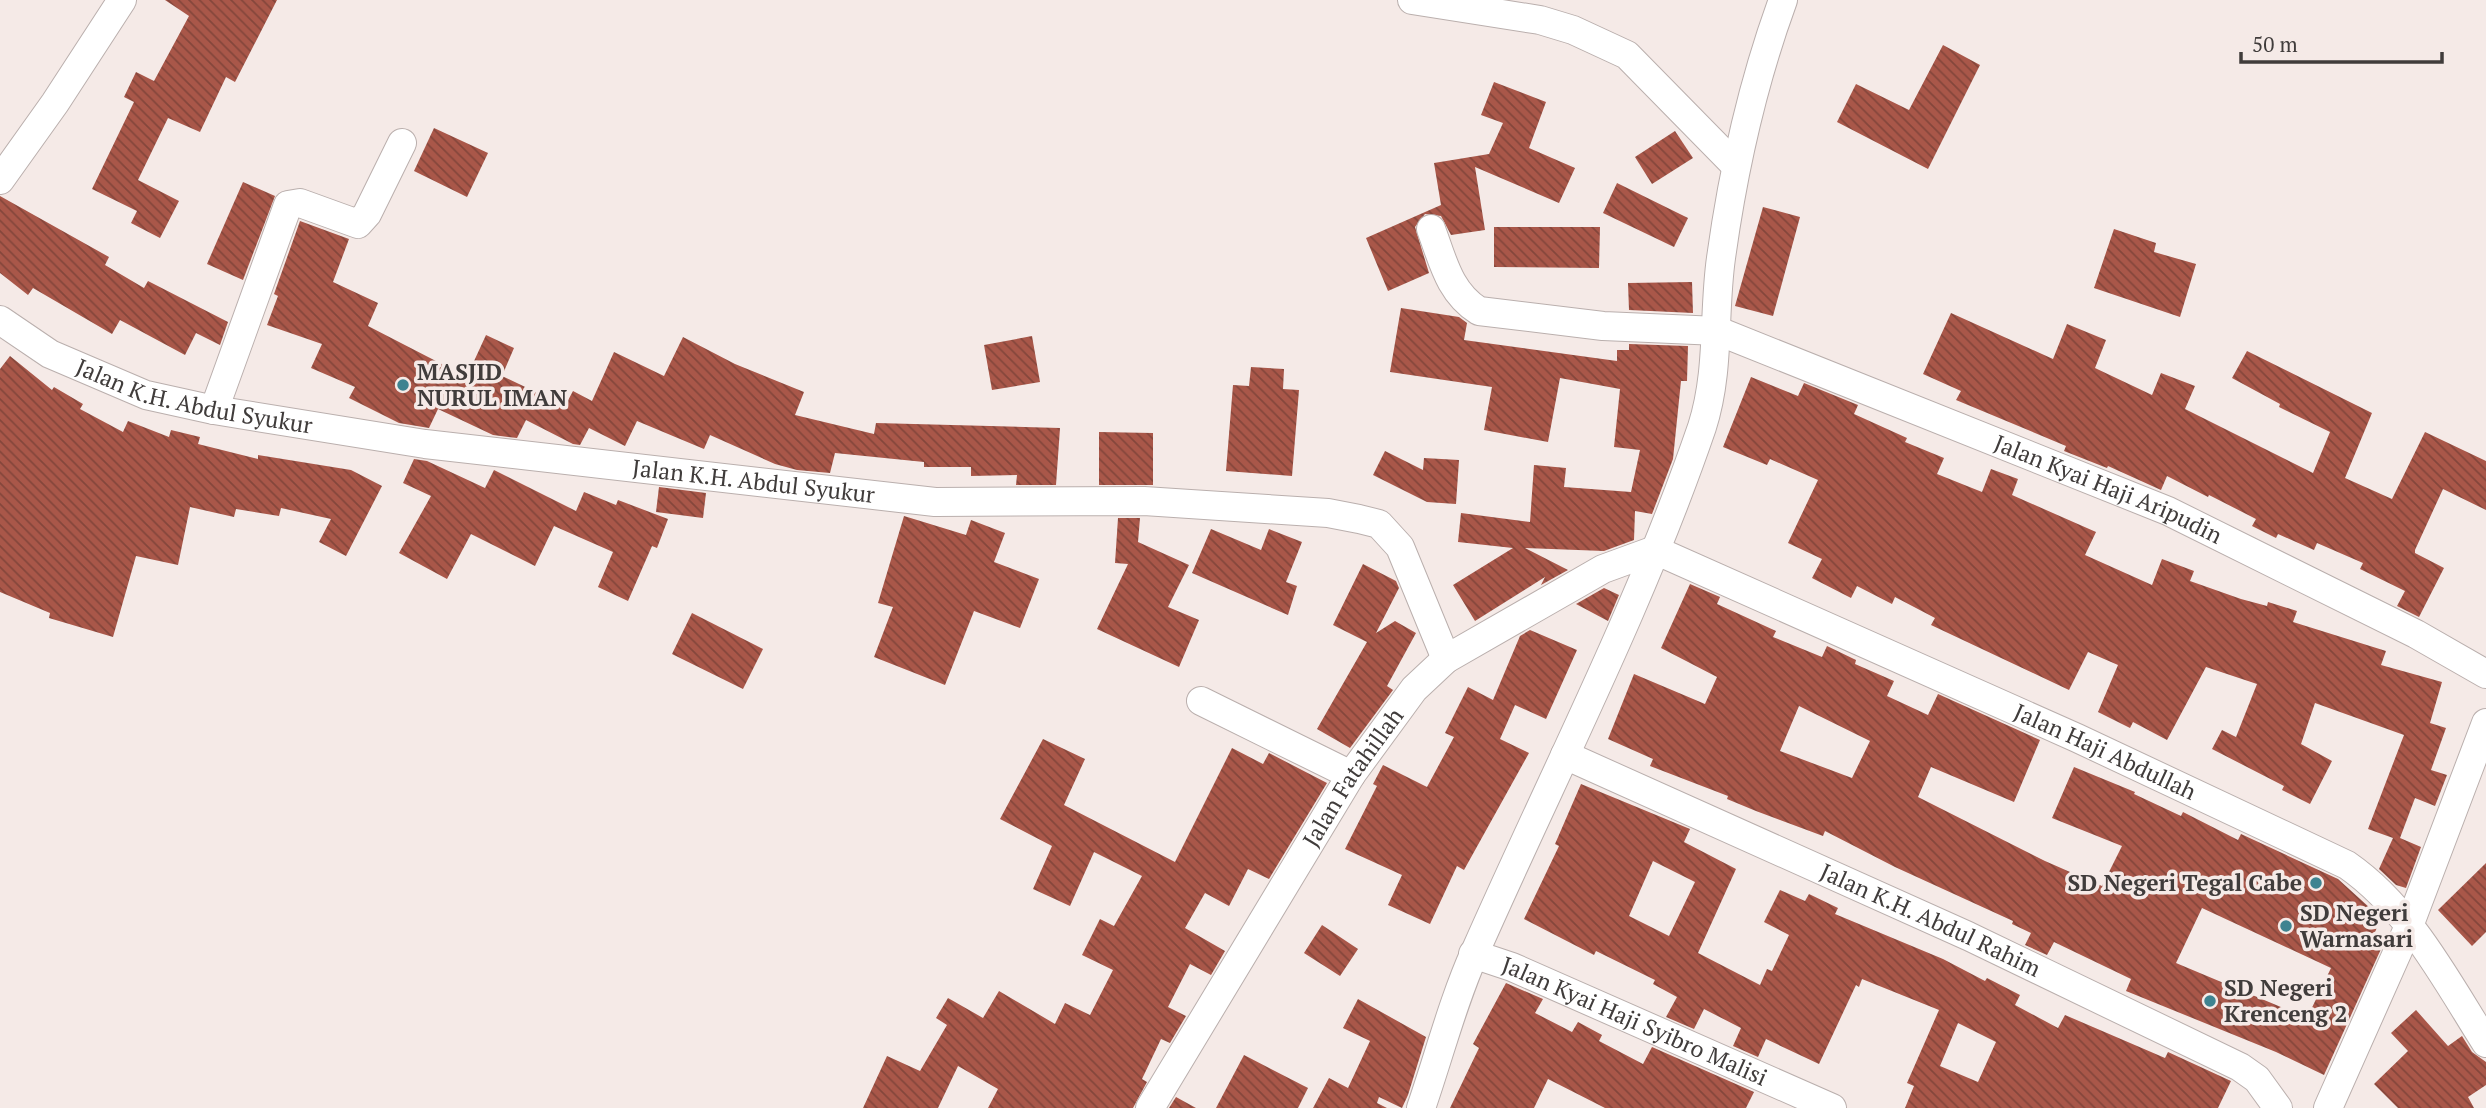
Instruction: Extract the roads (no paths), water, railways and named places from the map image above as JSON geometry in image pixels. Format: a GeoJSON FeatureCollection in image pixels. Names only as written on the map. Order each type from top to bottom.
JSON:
{"type":"FeatureCollection","features":[{"type":"Feature","properties":{"kind":"street"},"geometry":{"type":"LineString","coordinates":[[0,180],[55,103],[122,0]]}},
{"type":"Feature","properties":{"kind":"street"},"geometry":{"type":"LineString","coordinates":[[1412,0],[1540,20],[1573,30],[1627,55],[1736,166]]}},
{"type":"Feature","properties":{"kind":"street"},"geometry":{"type":"LineString","coordinates":[[1421,1108],[1473,954],[1639,593],[1702,425],[1718,331],[1716,308],[1720,260],[1736,166],[1783,0]]}},
{"type":"Feature","properties":{"kind":"street"},"geometry":{"type":"LineString","coordinates":[[214,410],[288,205],[300,203],[358,224],[367,214],[402,144]]}},
{"type":"Feature","properties":{"kind":"street","name":"Jalan Kyai Haji Aripudin"},"geometry":{"type":"LineString","coordinates":[[1432,229],[1450,281],[1463,301],[1479,311],[1603,326],[1718,331],[2168,511],[2416,634],[2486,674]]}},
{"type":"Feature","properties":{"kind":"street","name":"Jalan K.H. Abdul Syukur"},"geometry":{"type":"LineString","coordinates":[[0,320],[50,354],[96,376],[146,395],[214,410],[425,444],[935,502],[1144,501],[1348,517],[1379,524],[1400,547],[1446,659]]}},
{"type":"Feature","properties":{"kind":"street","name":"Jalan Fatahillah"},"geometry":{"type":"LineString","coordinates":[[1150,1108],[1351,775],[1414,689],[1446,659],[1603,569],[1655,550]]}},
{"type":"Feature","properties":{"kind":"street","name":"Jalan Haji Abdullah"},"geometry":{"type":"LineString","coordinates":[[1655,550],[2077,738],[2347,865],[2380,892],[2409,926],[2486,1043]]}},
{"type":"Feature","properties":{"kind":"street"},"geometry":{"type":"LineString","coordinates":[[1201,701],[1351,775]]}},
{"type":"Feature","properties":{"kind":"street"},"geometry":{"type":"LineString","coordinates":[[2328,1108],[2409,926],[2486,723]]}},
{"type":"Feature","properties":{"kind":"street","name":"Jalan K.H. Abdul Rahim"},"geometry":{"type":"LineString","coordinates":[[1565,755],[1968,936],[2241,1066],[2257,1079],[2278,1108]]}},
{"type":"Feature","properties":{"kind":"street","name":"Jalan Kyai Haji Syibro Malisi"},"geometry":{"type":"LineString","coordinates":[[1473,954],[1512,967],[1832,1108]]}},
{"type":"Feature","properties":{"kind":"place","name":"MASJID NURUL IMAN"},"geometry":{"type":"Point","coordinates":[403,385]}},
{"type":"Feature","properties":{"kind":"place","name":"SD Negeri Tegal Cabe"},"geometry":{"type":"Point","coordinates":[2316,883]}},
{"type":"Feature","properties":{"kind":"place","name":"SD Negeri Warnasari"},"geometry":{"type":"Point","coordinates":[2286,926]}},
{"type":"Feature","properties":{"kind":"place","name":"SD Negeri Krenceng 2"},"geometry":{"type":"Point","coordinates":[2210,1001]}}]}
